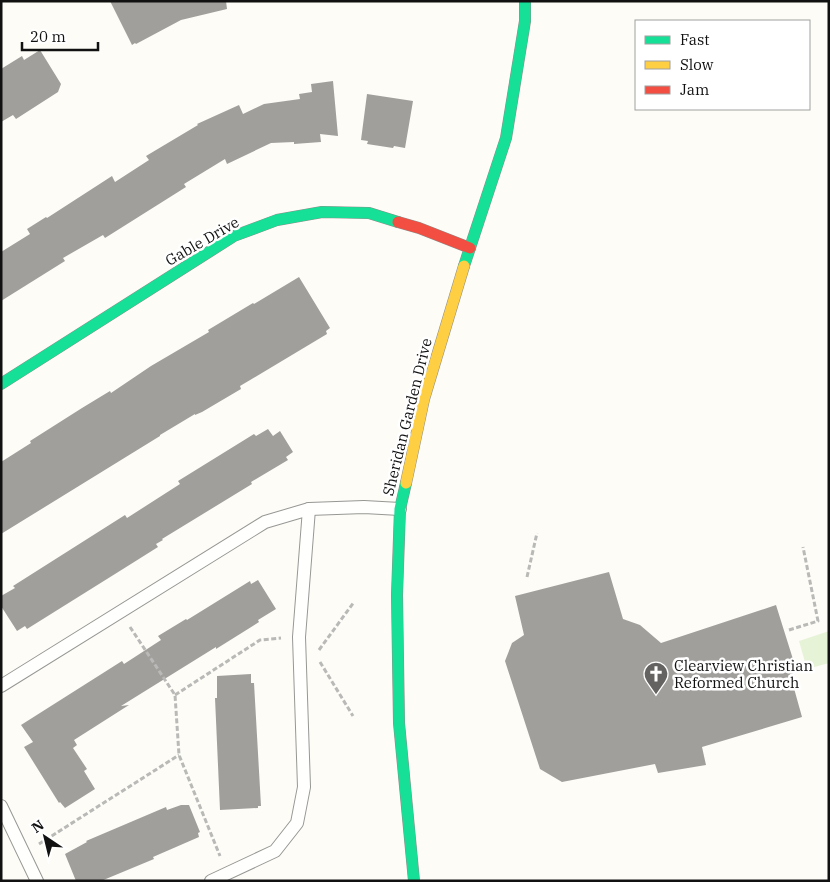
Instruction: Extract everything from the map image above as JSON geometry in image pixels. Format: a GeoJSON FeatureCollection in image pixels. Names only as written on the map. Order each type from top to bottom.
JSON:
{"type":"FeatureCollection","features":[{"type":"Feature","properties":{"kind":"street","name":"Sheridan Garden Drive"},"geometry":{"type":"LineString","coordinates":[[414,881],[399,722],[397,595],[400,509],[424,399],[506,138],[526,21],[526,1]]}},
{"type":"Feature","properties":{"kind":"street","name":"Gable Drive"},"geometry":{"type":"LineString","coordinates":[[1,384],[234,236],[278,220],[322,212],[369,213],[419,228],[470,248]]}},
{"type":"Feature","properties":{"kind":"lane"},"geometry":{"type":"LineString","coordinates":[[1,686],[264,522],[309,508],[364,507],[400,509]]}},
{"type":"Feature","properties":{"kind":"lane"},"geometry":{"type":"LineString","coordinates":[[211,881],[275,851],[297,824],[304,787],[299,637],[309,508]]}},
{"type":"Feature","properties":{"kind":"lane"},"geometry":{"type":"LineString","coordinates":[[1,806],[37,881]]}},
{"type":"Feature","properties":{"kind":"path"},"geometry":{"type":"LineString","coordinates":[[527,577],[537,533]]}},
{"type":"Feature","properties":{"kind":"path"},"geometry":{"type":"LineString","coordinates":[[789,630],[818,621],[803,547]]}},
{"type":"Feature","properties":{"kind":"path"},"geometry":{"type":"LineString","coordinates":[[353,716],[316,655],[354,602]]}},
{"type":"Feature","properties":{"kind":"path"},"geometry":{"type":"LineString","coordinates":[[120,612],[175,696],[178,755],[228,874]]}},
{"type":"Feature","properties":{"kind":"path"},"geometry":{"type":"LineString","coordinates":[[175,696],[260,640],[299,637]]}},
{"type":"Feature","properties":{"kind":"path"},"geometry":{"type":"LineString","coordinates":[[24,854],[178,755]]}},
{"type":"Feature","properties":{"kind":"green space"},"geometry":{"type":"Polygon","coordinates":[[[829,631],[829,663],[807,669],[799,641],[829,631]]]}},
{"type":"Feature","properties":{"kind":"building"},"geometry":{"type":"Polygon","coordinates":[[[110,1],[226,1],[227,9],[181,20],[132,45],[110,1]]]}},
{"type":"Feature","properties":{"kind":"building"},"geometry":{"type":"Polygon","coordinates":[[[40,50],[61,84],[58,92],[16,119],[13,115],[1,122],[1,69],[22,56],[24,60],[40,50]]]}},
{"type":"Feature","properties":{"kind":"building"},"geometry":{"type":"Polygon","coordinates":[[[333,81],[338,136],[320,134],[321,142],[271,143],[227,164],[225,159],[184,184],[186,187],[105,238],[103,235],[63,258],[65,261],[1,301],[1,252],[30,234],[27,229],[112,176],[115,182],[149,160],[146,156],[197,124],[239,105],[243,114],[264,104],[300,99],[299,94],[312,92],[311,84],[333,81]]]}},
{"type":"Feature","properties":{"kind":"building"},"geometry":{"type":"Polygon","coordinates":[[[367,94],[413,101],[405,148],[367,144],[368,141],[361,140],[367,94]]]}},
{"type":"Feature","properties":{"kind":"building"},"geometry":{"type":"Polygon","coordinates":[[[299,277],[330,328],[326,331],[327,334],[240,386],[241,389],[160,435],[1,534],[1,462],[82,408],[110,391],[111,393],[151,366],[209,332],[208,330],[299,277]]]}},
{"type":"Feature","properties":{"kind":"building"},"geometry":{"type":"Polygon","coordinates":[[[268,429],[273,436],[280,431],[293,452],[286,457],[288,460],[162,539],[156,544],[158,547],[27,629],[25,626],[17,631],[1,606],[1,596],[15,588],[13,586],[125,515],[127,518],[180,484],[178,481],[254,434],[256,436],[268,429]]]}},
{"type":"Feature","properties":{"kind":"building","name":"Clearview Christian Reformed Church"},"geometry":{"type":"Polygon","coordinates":[[[609,572],[623,619],[640,625],[661,643],[776,605],[797,672],[790,674],[802,717],[702,747],[706,765],[658,773],[655,764],[562,782],[540,769],[505,661],[512,643],[524,635],[515,596],[609,572]]]}},
{"type":"Feature","properties":{"kind":"building"},"geometry":{"type":"Polygon","coordinates":[[[258,580],[276,609],[216,649],[216,647],[121,706],[129,705],[74,740],[77,745],[73,748],[87,769],[84,771],[95,789],[65,808],[59,803],[24,747],[33,742],[21,725],[122,661],[124,664],[161,640],[158,636],[250,581],[251,584],[258,580]]]}},
{"type":"Feature","properties":{"kind":"building"},"geometry":{"type":"Polygon","coordinates":[[[251,674],[251,683],[254,683],[261,806],[258,806],[258,808],[220,810],[215,698],[217,698],[217,676],[251,674]]]}},
{"type":"Feature","properties":{"kind":"building"},"geometry":{"type":"Polygon","coordinates":[[[181,805],[189,805],[200,832],[198,833],[199,837],[153,857],[154,859],[101,881],[76,881],[65,854],[86,841],[166,807],[167,810],[181,805]]]}},
{"type":"Feature","properties":{"kind":"traffic: fast"},"geometry":{"type":"LineString","coordinates":[[464,266],[506,138],[525,21],[525,1]]}},
{"type":"Feature","properties":{"kind":"traffic: fast"},"geometry":{"type":"LineString","coordinates":[[1,384],[234,236],[277,220],[322,212],[369,213],[398,222]]}},
{"type":"Feature","properties":{"kind":"traffic: fast"},"geometry":{"type":"LineString","coordinates":[[406,483],[400,509],[397,595],[399,723],[414,881]]}},
{"type":"Feature","properties":{"kind":"traffic: slow"},"geometry":{"type":"LineString","coordinates":[[406,483],[424,399],[464,266]]}},
{"type":"Feature","properties":{"kind":"traffic: jam"},"geometry":{"type":"LineString","coordinates":[[398,222],[470,248]]}},
{"type":"Feature","properties":{"kind":"place","name":"Clearview Christian Reformed Church"},"geometry":{"type":"Point","coordinates":[656,695]}}]}
